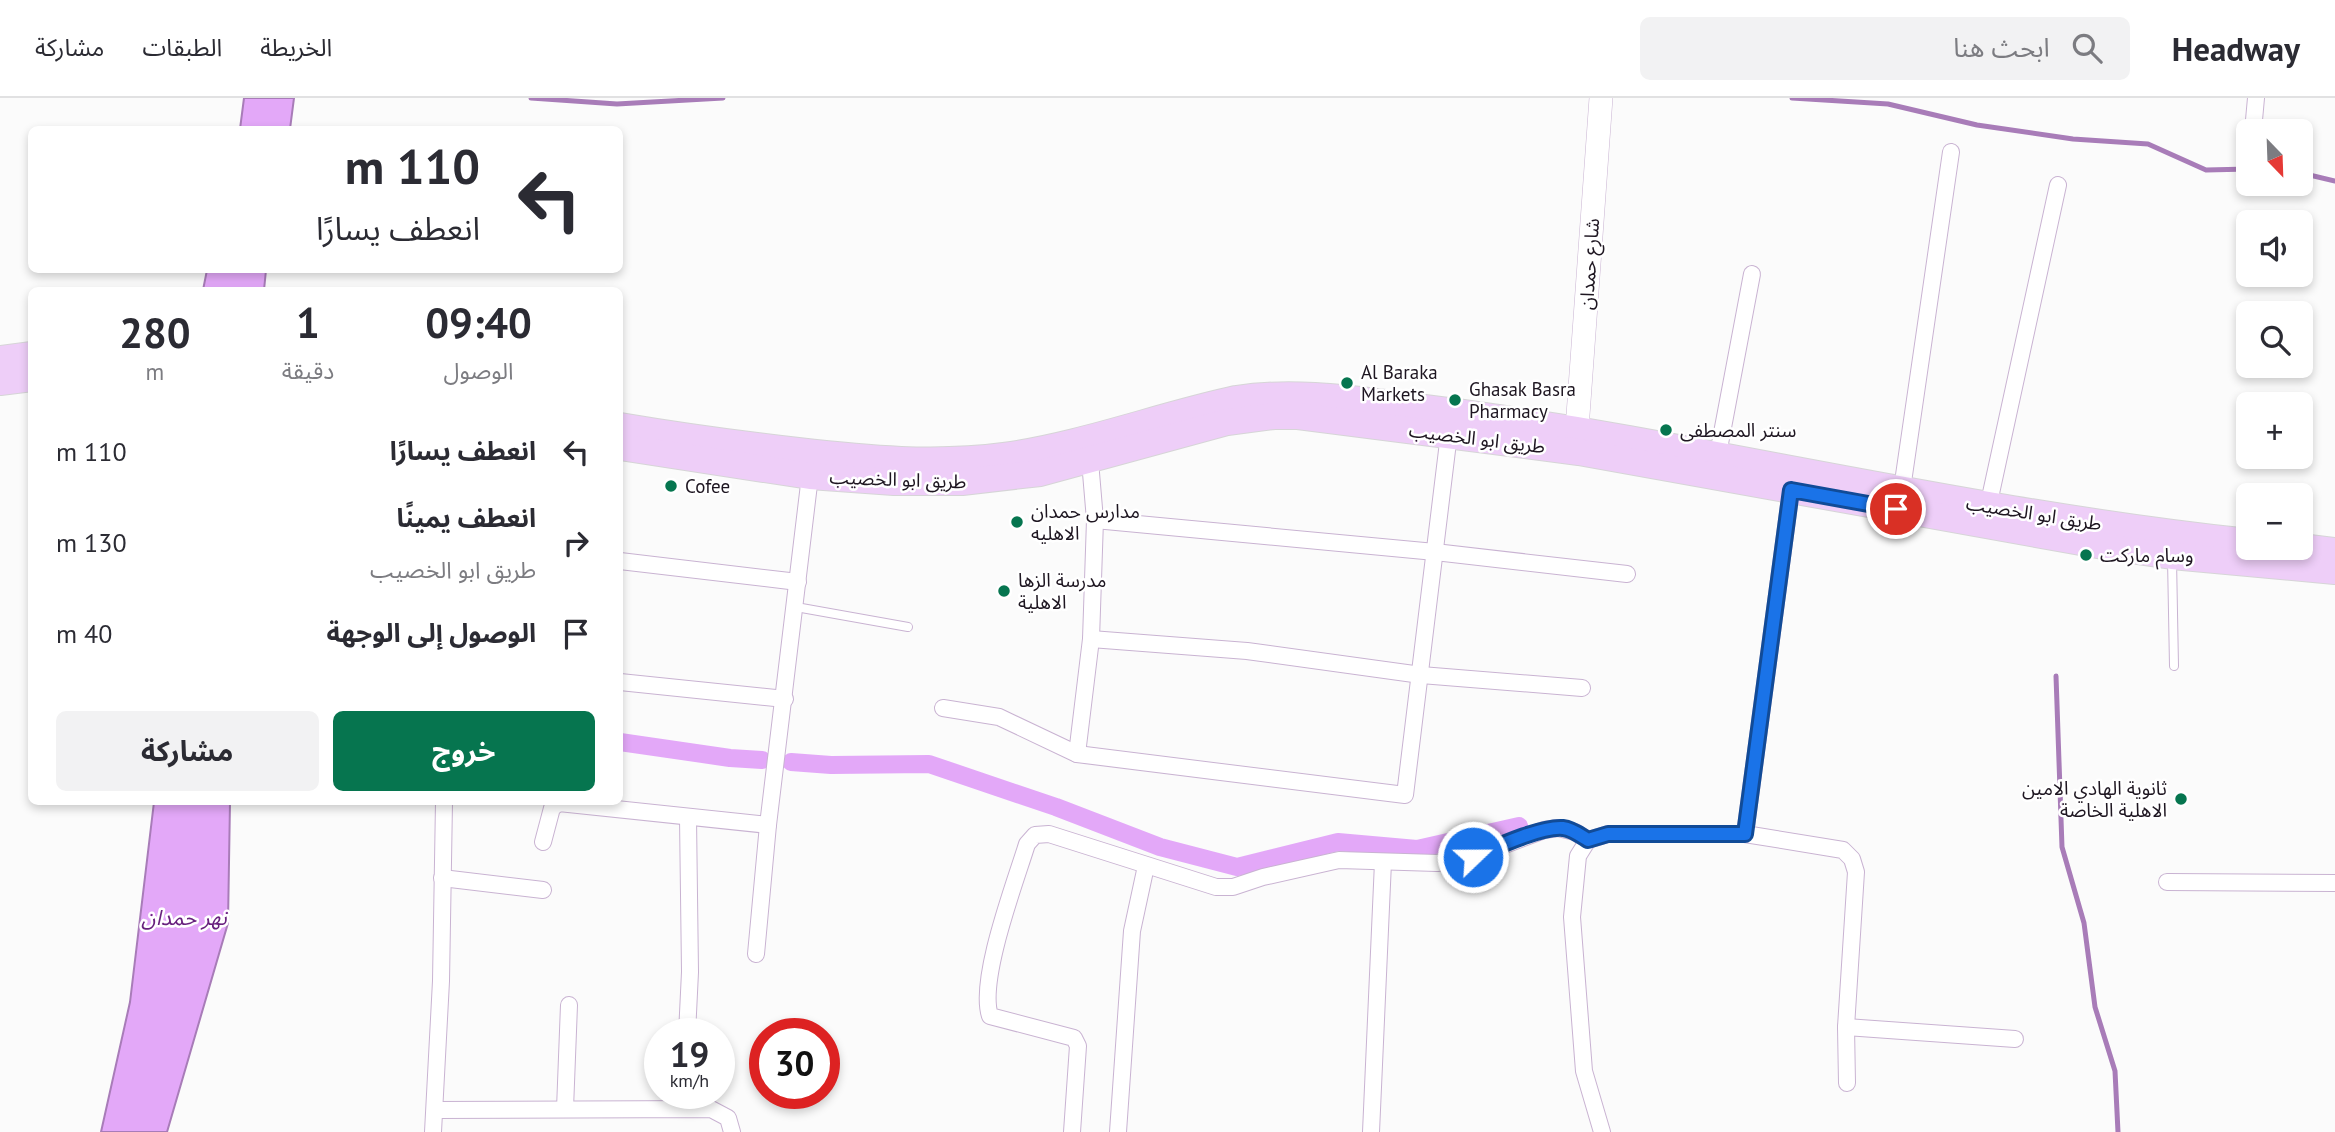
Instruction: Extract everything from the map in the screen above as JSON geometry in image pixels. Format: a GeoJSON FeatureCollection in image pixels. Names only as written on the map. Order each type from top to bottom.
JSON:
{"type":"FeatureCollection","features":[{"type":"Feature","properties":{"kind":"main road","name":"شارع حمدان"},"geometry":{"type":"LineString","coordinates":[[1577,429],[1601,98]]}},
{"type":"Feature","properties":{"kind":"main road"},"geometry":{"type":"LineString","coordinates":[[0,359],[28,356]]}},
{"type":"Feature","properties":{"kind":"main road"},"geometry":{"type":"LineString","coordinates":[[0,382],[28,378]]}},
{"type":"Feature","properties":{"kind":"main road","name":"طريق ابو الخصيب"},"geometry":{"type":"LineString","coordinates":[[623,447],[921,461],[976,459],[1058,446],[1211,404],[1263,395],[1353,399],[1577,429],[1988,507],[2236,540]]}},
{"type":"Feature","properties":{"kind":"main road","name":"طريق ابو الخصيب"},"geometry":{"type":"LineString","coordinates":[[623,427],[810,476],[894,482],[962,482],[1014,477],[1090,461],[1227,422],[1274,416],[1321,417],[1579,452],[2068,541],[2172,556],[2236,555]]}},
{"type":"Feature","properties":{"kind":"main road","name":"طريق ابو الخصيب"},"geometry":{"type":"LineString","coordinates":[[2313,553],[2335,551]]}},
{"type":"Feature","properties":{"kind":"main road","name":"طريق ابو الخصيب"},"geometry":{"type":"LineString","coordinates":[[2308,560],[2335,571]]}},
{"type":"Feature","properties":{"kind":"street"},"geometry":{"type":"LineString","coordinates":[[2254,119],[2256,98]]}},
{"type":"Feature","properties":{"kind":"street"},"geometry":{"type":"LineString","coordinates":[[1902,489],[1951,152]]}},
{"type":"Feature","properties":{"kind":"street"},"geometry":{"type":"LineString","coordinates":[[1988,507],[2058,185]]}},
{"type":"Feature","properties":{"kind":"street"},"geometry":{"type":"LineString","coordinates":[[1718,454],[1752,274]]}},
{"type":"Feature","properties":{"kind":"street"},"geometry":{"type":"LineString","coordinates":[[943,708],[999,717],[1077,754],[1405,795],[1449,434]]}},
{"type":"Feature","properties":{"kind":"street"},"geometry":{"type":"LineString","coordinates":[[1077,754],[1091,639],[1095,520],[1090,461]]}},
{"type":"Feature","properties":{"kind":"street"},"geometry":{"type":"LineString","coordinates":[[756,954],[768,825],[810,476]]}},
{"type":"Feature","properties":{"kind":"street"},"geometry":{"type":"LineString","coordinates":[[1745,834],[1791,490]]}},
{"type":"Feature","properties":{"kind":"street"},"geometry":{"type":"LineString","coordinates":[[1095,520],[1435,552],[1627,574]]}},
{"type":"Feature","properties":{"kind":"street"},"geometry":{"type":"LineString","coordinates":[[623,561],[798,582]]}},
{"type":"Feature","properties":{"kind":"street"},"geometry":{"type":"LineString","coordinates":[[1091,639],[1247,651],[1421,675],[1582,688]]}},
{"type":"Feature","properties":{"kind":"street"},"geometry":{"type":"LineString","coordinates":[[623,682],[785,699]]}},
{"type":"Feature","properties":{"kind":"street"},"geometry":{"type":"LineString","coordinates":[[433,1132],[436,1110],[444,805]]}},
{"type":"Feature","properties":{"kind":"street"},"geometry":{"type":"LineString","coordinates":[[543,842],[552,808],[556,805]]}},
{"type":"Feature","properties":{"kind":"street"},"geometry":{"type":"LineString","coordinates":[[576,805],[768,825]]}},
{"type":"Feature","properties":{"kind":"street"},"geometry":{"type":"LineString","coordinates":[[688,818],[690,972],[688,1018]]}},
{"type":"Feature","properties":{"kind":"street"},"geometry":{"type":"LineString","coordinates":[[1072,1132],[1078,1046],[1074,1038],[990,1016],[987,1006],[994,951],[1027,844],[1035,835],[1049,834],[1216,887],[1233,887],[1339,860],[1437,863],[1473,857],[1558,828],[1575,832],[1588,840]]}},
{"type":"Feature","properties":{"kind":"street"},"geometry":{"type":"LineString","coordinates":[[1602,1132],[1584,1071],[1572,917],[1578,856],[1588,840],[1608,834],[1745,834],[1843,850],[1852,859],[1856,872],[1846,1027],[1847,1083]]}},
{"type":"Feature","properties":{"kind":"street"},"geometry":{"type":"LineString","coordinates":[[1371,1132],[1383,862]]}},
{"type":"Feature","properties":{"kind":"street"},"geometry":{"type":"LineString","coordinates":[[1118,1132],[1132,931],[1146,866]]}},
{"type":"Feature","properties":{"kind":"street"},"geometry":{"type":"LineString","coordinates":[[442,878],[543,890]]}},
{"type":"Feature","properties":{"kind":"street"},"geometry":{"type":"LineString","coordinates":[[2167,881],[2335,883]]}},
{"type":"Feature","properties":{"kind":"street"},"geometry":{"type":"LineString","coordinates":[[565,1110],[569,1005]]}},
{"type":"Feature","properties":{"kind":"street"},"geometry":{"type":"LineString","coordinates":[[1846,1027],[2015,1039]]}},
{"type":"Feature","properties":{"kind":"street"},"geometry":{"type":"LineString","coordinates":[[436,1110],[565,1110],[644,1104]]}},
{"type":"Feature","properties":{"kind":"street"},"geometry":{"type":"LineString","coordinates":[[710,1109],[728,1118],[732,1132]]}},
{"type":"Feature","properties":{"kind":"lane"},"geometry":{"type":"LineString","coordinates":[[2172,556],[2174,666]]}},
{"type":"Feature","properties":{"kind":"lane"},"geometry":{"type":"LineString","coordinates":[[796,607],[908,627]]}},
{"type":"Feature","properties":{"kind":"water"},"geometry":{"type":"Polygon","coordinates":[[[244,98],[294,98],[290,126],[240,126],[244,98]]]}},
{"type":"Feature","properties":{"kind":"water"},"geometry":{"type":"Polygon","coordinates":[[[206,273],[266,273],[264,287],[204,287],[206,273]]]}},
{"type":"Feature","properties":{"kind":"water","name":"نهر حمدان"},"geometry":{"type":"Polygon","coordinates":[[[154,805],[230,805],[228,923],[167,1132],[101,1132],[130,1002],[154,805]]]}},
{"type":"Feature","properties":{"kind":"waterway"},"geometry":{"type":"LineString","coordinates":[[531,98],[617,104],[723,98]]}},
{"type":"Feature","properties":{"kind":"waterway"},"geometry":{"type":"LineString","coordinates":[[1792,98],[1888,104],[1977,125],[2073,139],[2148,144],[2206,170],[2236,169]]}},
{"type":"Feature","properties":{"kind":"waterway"},"geometry":{"type":"LineString","coordinates":[[2314,176],[2335,181]]}},
{"type":"Feature","properties":{"kind":"waterway"},"geometry":{"type":"LineString","coordinates":[[2056,676],[2062,847],[2084,923],[2095,1007],[2115,1071],[2118,1132]]}},
{"type":"Feature","properties":{"kind":"waterway"},"geometry":{"type":"LineString","coordinates":[[623,742],[762,760]]}},
{"type":"Feature","properties":{"kind":"waterway"},"geometry":{"type":"LineString","coordinates":[[791,762],[831,765],[929,764],[1056,807],[1160,847],[1237,867],[1338,842],[1417,849],[1519,826]]}},
{"type":"Feature","properties":{"kind":"place","name":"Al Baraka Markets"},"geometry":{"type":"Point","coordinates":[1347,383]}},
{"type":"Feature","properties":{"kind":"place","name":"Ghasak Basra Pharmacy"},"geometry":{"type":"Point","coordinates":[1455,400]}},
{"type":"Feature","properties":{"kind":"place","name":"سنتر المصطفى"},"geometry":{"type":"Point","coordinates":[1666,430]}},
{"type":"Feature","properties":{"kind":"place","name":"Cofee"},"geometry":{"type":"Point","coordinates":[671,486]}},
{"type":"Feature","properties":{"kind":"place","name":"مدارس حمدان الاهليه"},"geometry":{"type":"Point","coordinates":[1017,522]}},
{"type":"Feature","properties":{"kind":"place","name":"وسام ماركت"},"geometry":{"type":"Point","coordinates":[2086,555]}},
{"type":"Feature","properties":{"kind":"place","name":"مدرسة الزها الاهلية"},"geometry":{"type":"Point","coordinates":[1004,591]}},
{"type":"Feature","properties":{"kind":"place","name":"ثانوية الهادي الامين الاهلية الخاصة"},"geometry":{"type":"Point","coordinates":[2181,799]}},
{"type":"Feature","properties":{"kind":"route"},"geometry":{"type":"LineString","coordinates":[[1473,857],[1558,828],[1575,832],[1588,840],[1608,834],[1745,834],[1791,490],[1896,509]]}}]}
